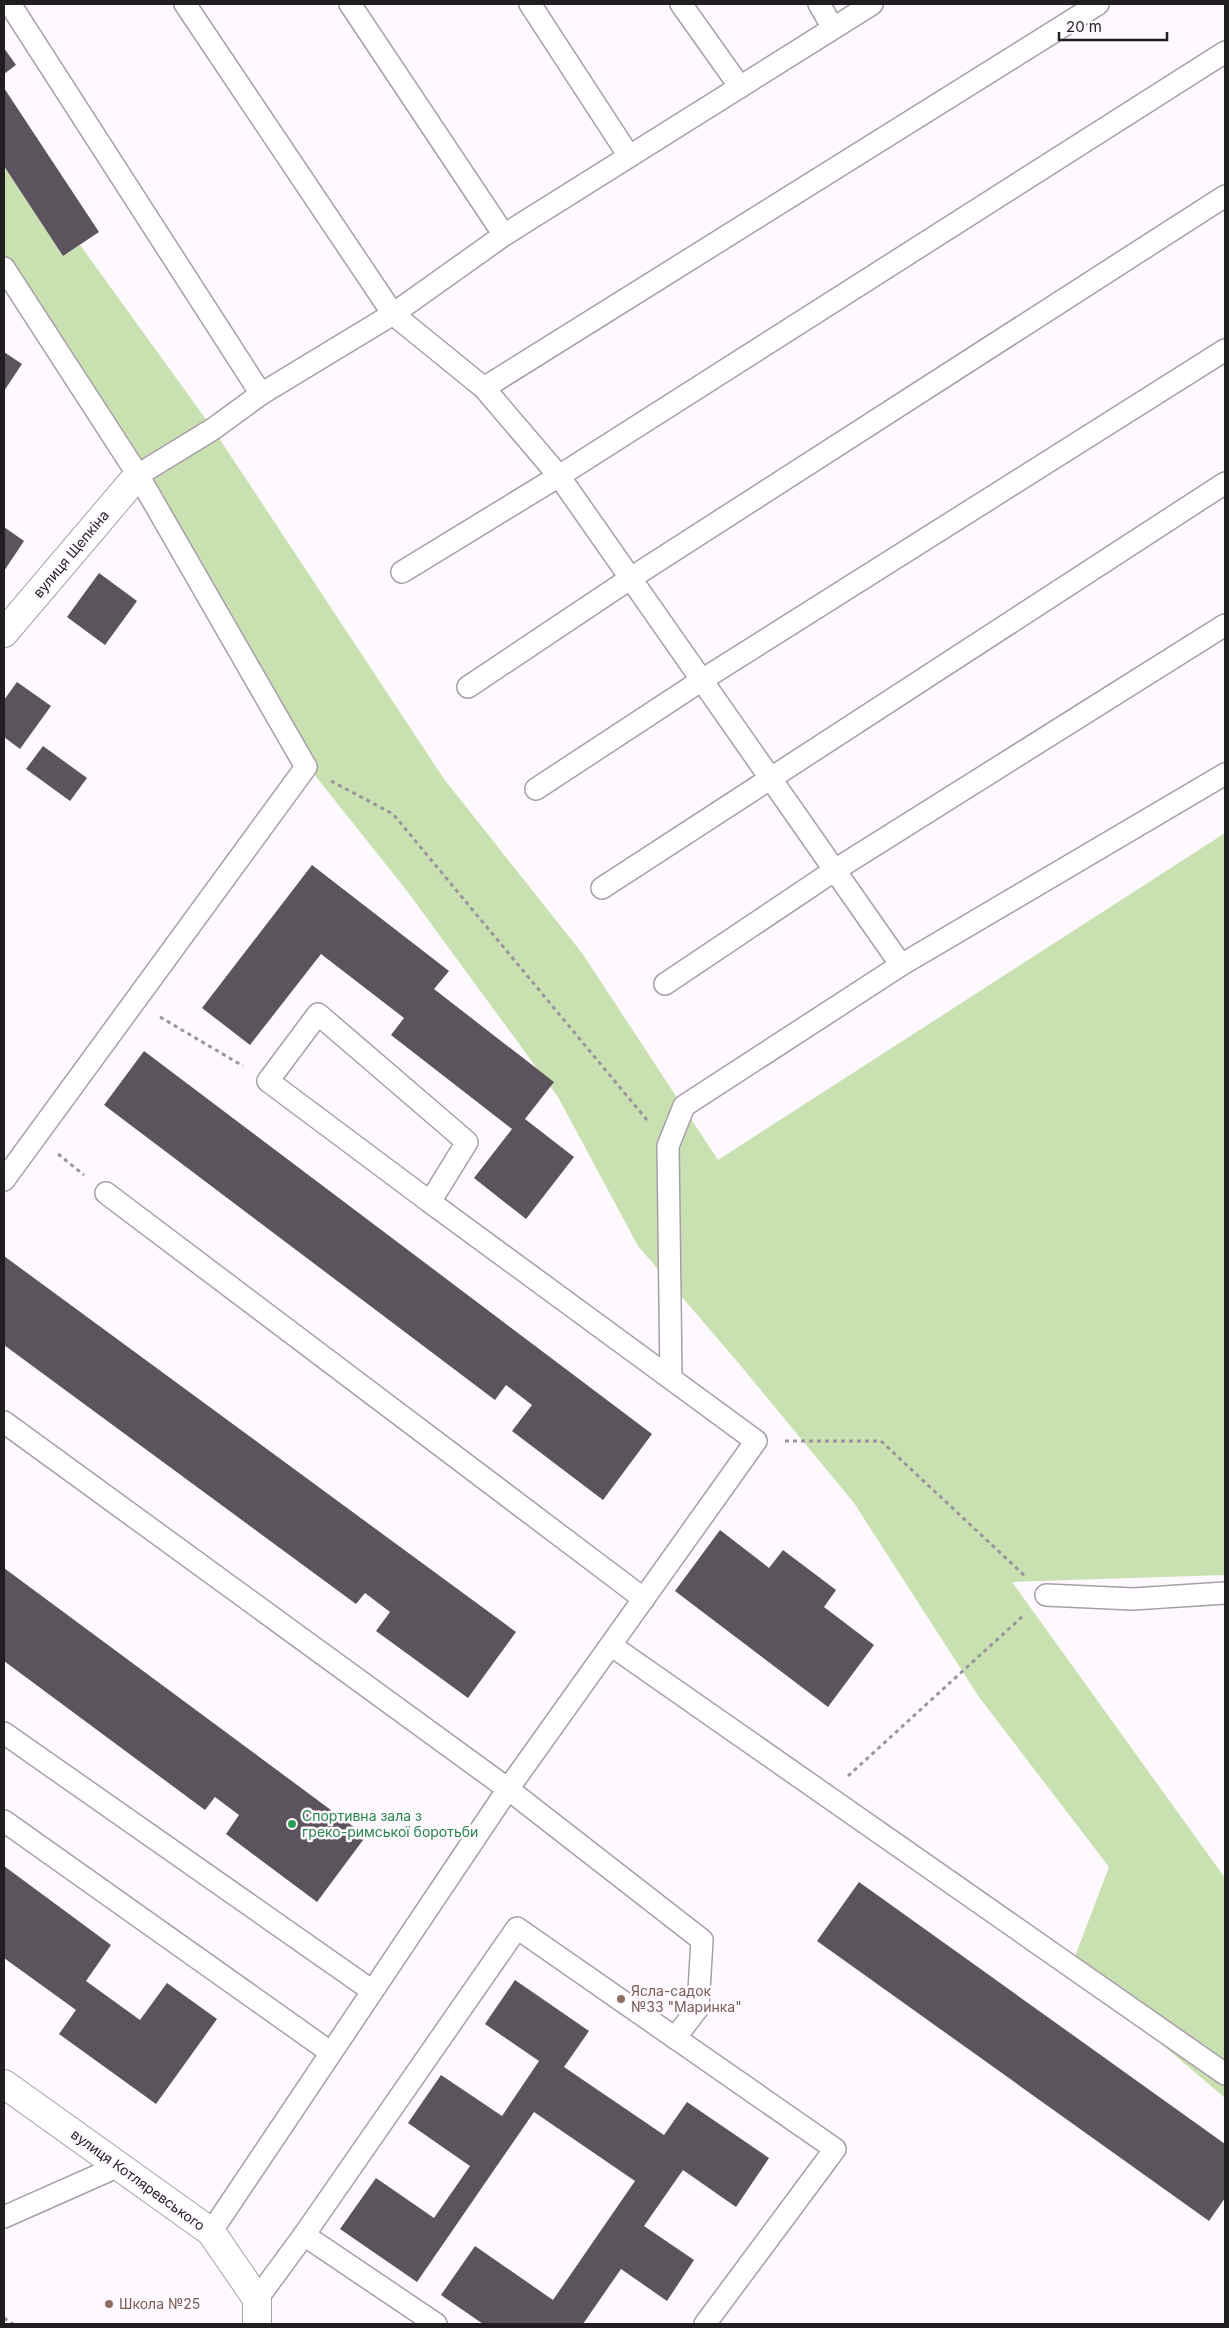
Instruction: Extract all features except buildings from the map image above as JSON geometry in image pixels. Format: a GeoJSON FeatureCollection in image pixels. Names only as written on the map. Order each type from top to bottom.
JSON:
{"type":"FeatureCollection","features":[{"type":"Feature","properties":{"kind":"street","name":"вулиця Щепкіна"},"geometry":{"type":"LineString","coordinates":[[4,633],[138,475]]}},
{"type":"Feature","properties":{"kind":"street","name":"вулиця Котляревського"},"geometry":{"type":"LineString","coordinates":[[4,2084],[211,2232],[257,2312]]}},
{"type":"Feature","properties":{"kind":"lane"},"geometry":{"type":"LineString","coordinates":[[10,4],[261,394]]}},
{"type":"Feature","properties":{"kind":"lane"},"geometry":{"type":"LineString","coordinates":[[185,4],[393,314],[484,388],[559,476],[901,965]]}},
{"type":"Feature","properties":{"kind":"lane"},"geometry":{"type":"LineString","coordinates":[[350,4],[504,235]]}},
{"type":"Feature","properties":{"kind":"lane"},"geometry":{"type":"LineString","coordinates":[[530,4],[629,156]]}},
{"type":"Feature","properties":{"kind":"lane"},"geometry":{"type":"LineString","coordinates":[[681,4],[740,87]]}},
{"type":"Feature","properties":{"kind":"lane"},"geometry":{"type":"LineString","coordinates":[[819,4],[833,28]]}},
{"type":"Feature","properties":{"kind":"lane"},"geometry":{"type":"LineString","coordinates":[[138,475],[213,429],[261,394],[393,314],[504,235],[872,4]]}},
{"type":"Feature","properties":{"kind":"lane"},"geometry":{"type":"LineString","coordinates":[[484,388],[1098,4]]}},
{"type":"Feature","properties":{"kind":"lane"},"geometry":{"type":"LineString","coordinates":[[402,572],[559,476],[1225,52]]}},
{"type":"Feature","properties":{"kind":"lane"},"geometry":{"type":"LineString","coordinates":[[468,687],[631,578],[1225,196]]}},
{"type":"Feature","properties":{"kind":"lane"},"geometry":{"type":"LineString","coordinates":[[4,268],[138,475],[306,767],[4,1180]]}},
{"type":"Feature","properties":{"kind":"lane"},"geometry":{"type":"LineString","coordinates":[[536,789],[702,680],[1225,350]]}},
{"type":"Feature","properties":{"kind":"lane"},"geometry":{"type":"LineString","coordinates":[[602,888],[771,780],[1225,483]]}},
{"type":"Feature","properties":{"kind":"lane"},"geometry":{"type":"LineString","coordinates":[[664,984],[834,870],[1225,625]]}},
{"type":"Feature","properties":{"kind":"lane"},"geometry":{"type":"LineString","coordinates":[[671,1378],[668,1146],[684,1106],[901,965],[1225,774]]}},
{"type":"Feature","properties":{"kind":"lane"},"geometry":{"type":"LineString","coordinates":[[211,2232],[371,1990],[508,1789],[612,1646],[756,1441],[430,1202],[268,1081],[318,1014],[467,1142],[430,1202]]}},
{"type":"Feature","properties":{"kind":"lane"},"geometry":{"type":"LineString","coordinates":[[106,1193],[644,1599]]}},
{"type":"Feature","properties":{"kind":"lane"},"geometry":{"type":"LineString","coordinates":[[4,1422],[508,1789],[702,1940],[698,2008],[675,2038]]}},
{"type":"Feature","properties":{"kind":"lane"},"geometry":{"type":"LineString","coordinates":[[1046,1595],[1133,1599],[1225,1593]]}},
{"type":"Feature","properties":{"kind":"lane"},"geometry":{"type":"LineString","coordinates":[[612,1646],[1225,2074]]}},
{"type":"Feature","properties":{"kind":"lane"},"geometry":{"type":"LineString","coordinates":[[4,1733],[371,1990]]}},
{"type":"Feature","properties":{"kind":"lane"},"geometry":{"type":"LineString","coordinates":[[4,1821],[330,2052]]}},
{"type":"Feature","properties":{"kind":"lane"},"geometry":{"type":"LineString","coordinates":[[257,2312],[304,2236],[518,1928],[835,2149],[705,2324]]}},
{"type":"Feature","properties":{"kind":"lane"},"geometry":{"type":"LineString","coordinates":[[4,2217],[119,2166]]}},
{"type":"Feature","properties":{"kind":"lane"},"geometry":{"type":"LineString","coordinates":[[304,2236],[436,2324]]}},
{"type":"Feature","properties":{"kind":"path"},"geometry":{"type":"LineString","coordinates":[[306,767],[393,814],[668,1146]]}},
{"type":"Feature","properties":{"kind":"path"},"geometry":{"type":"LineString","coordinates":[[134,1002],[268,1081]]}},
{"type":"Feature","properties":{"kind":"path"},"geometry":{"type":"LineString","coordinates":[[36,1136],[106,1193]]}},
{"type":"Feature","properties":{"kind":"path"},"geometry":{"type":"LineString","coordinates":[[756,1441],[881,1441],[1046,1595],[826,1796]]}},
{"type":"Feature","properties":{"kind":"path"},"geometry":{"type":"LineString","coordinates":[[4,2318],[13,2324]]}},
{"type":"Feature","properties":{"kind":"green space"},"geometry":{"type":"Polygon","coordinates":[[[4,166],[63,256],[80,245],[213,429],[444,779],[582,953],[718,1160],[1225,833],[1225,1575],[1012,1582],[1225,1878],[1225,2098],[1071,1967],[1109,1867],[979,1697],[854,1503],[736,1360],[638,1246],[558,1097],[407,891],[263,710],[189,567],[4,255],[4,166]]]}},
{"type":"Feature","properties":{"kind":"place","name":"Спортивна зала з греко-римської боротьби"},"geometry":{"type":"Point","coordinates":[292,1824]}},
{"type":"Feature","properties":{"kind":"place","name":"Ясла-садок №33 \"Маринка\""},"geometry":{"type":"Point","coordinates":[621,1999]}},
{"type":"Feature","properties":{"kind":"place","name":"Школа №25"},"geometry":{"type":"Point","coordinates":[109,2304]}}]}
